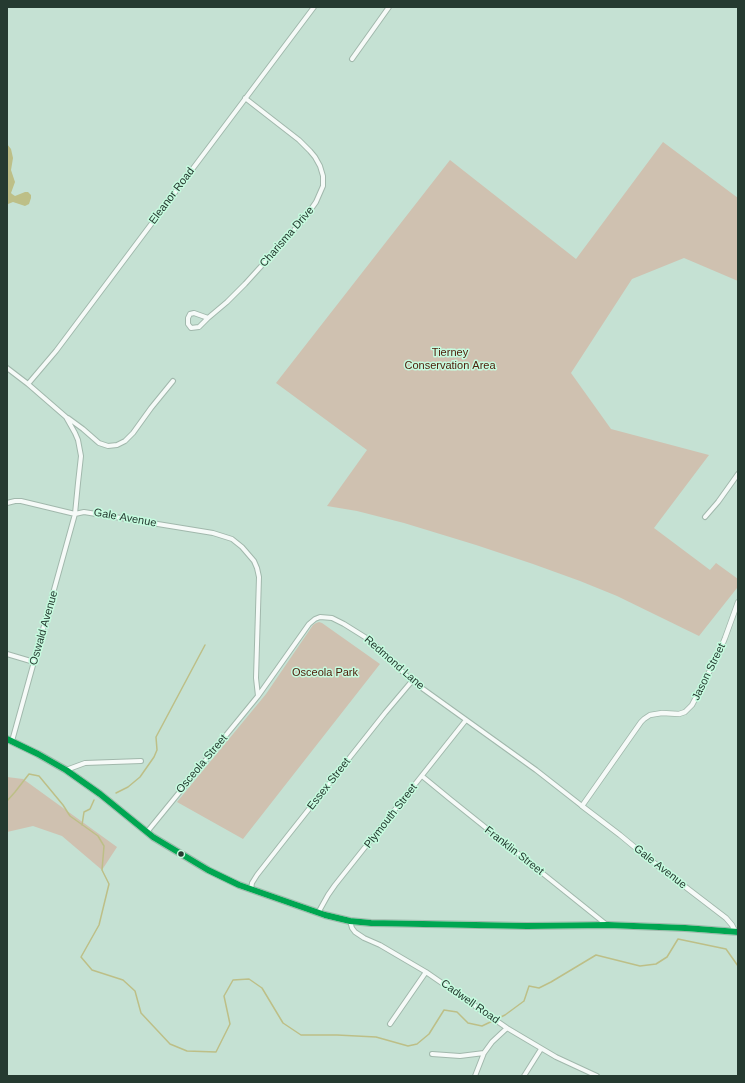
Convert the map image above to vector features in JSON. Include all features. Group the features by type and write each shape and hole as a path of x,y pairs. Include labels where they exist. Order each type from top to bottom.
{"highway":[{"path":"9,740 66,770 100,794 164,844 208,870 232,882 318,913 350,921 386,924 608,926 737,932"}],"street":[{"name":"Eleanor Road","path":"28,384 56,351 314,7"},
{"path":"352,58 389,7"},
{"name":"Charisma Drive","path":"208,318 197,313 192,313 188,318 188,324 191,328 199,327 249,280 304,219 316,202 323,186 322,170 318,161 310,151 299,140 245,98"},
{"path":"7,368 99,443 108,446 117,445 125,441 173,382"},
{"path":"66,417 78,440 80,448 81,460 75,514"},
{"path":"705,517 738,474"},
{"name":"Gale Avenue","path":"7,503 21,500 75,514 84,512 201,530 223,536 236,542 246,551 255,565 259,577 256,674 258,696"},
{"name":"Oswald Avenue","path":"9,740 34,662 75,514"},
{"name":"Jason Street","path":"582,806 644,719 650,715 662,713 679,714 685,712 692,705 719,652 738,602"},
{"name":"Redmond Lane","path":"258,696 307,626 315,619 329,617 368,639 412,681 530,766 582,806"},
{"path":"7,654 34,662"},
{"name":"Essex Street","path":"251,889 252,883 257,875 412,681"},
{"name":"Osceola Street","path":"147,832 258,696"},
{"name":"Plymouth Street","path":"318,913 328,895 466,720"},
{"path":"66,770 85,763 141,762"},
{"name":"Franklin Street","path":"422,776 608,926"},
{"name":"Gale Avenue","path":"582,806 726,918 737,932"},
{"name":"Cadwell Road","path":"350,921 355,932 426,972 507,1028 567,1062 597,1076"},
{"path":"390,1024 426,972"},
{"path":"475,1076 484,1054 492,1042 507,1028"},
{"path":"524,1076 541,1048"},
{"path":"432,1054 460,1056 484,1054"}],"green space":[{"name":"Tierney Conservation Area","path":"663,142 738,198 738,281 684,258 632,279 571,373 611,429 709,455 654,528 710,570 716,563 738,579 737,588 699,636 617,596 533,564 404,523 357,511 327,506 367,450 276,383 450,160 576,259"},
{"name":"Osceola Park","path":"319,622 380,664 243,839 177,802 266,694 313,625"},
{"path":"7,777 23,779 117,847 102,870 62,836 33,826 7,832"}],"shaded area":[{"path":"7,144 11,149 13,158 11,170 15,182 11,193 15,196 28,192 31,195 31,198 29,204 25,206 13,202 7,206"}],"waterway":[{"path":"116,793 128,787 140,777 154,757 157,750 156,737 205,645"},
{"path":"7,801 29,774 39,776 63,805 70,816 98,836 104,846 102,870 109,884 99,925 81,957 92,970 123,980 135,991 141,1013 170,1044 187,1051 216,1052 230,1024 224,996 233,980 249,979 262,988 283,1023 301,1035 376,1037 408,1046 417,1044 429,1034 444,1010 457,1012 468,1023 482,1026 505,1015 524,1001 529,986 539,988 596,955 640,966 656,964 667,957 678,939 726,949 738,966"},
{"path":"82,825 84,812 90,809 94,800"}],"transit line":[{"path":"7,739 66,770 100,794 153,837 208,870 239,885 325,915 350,921 371,923 527,926 608,925 738,932"}]}
